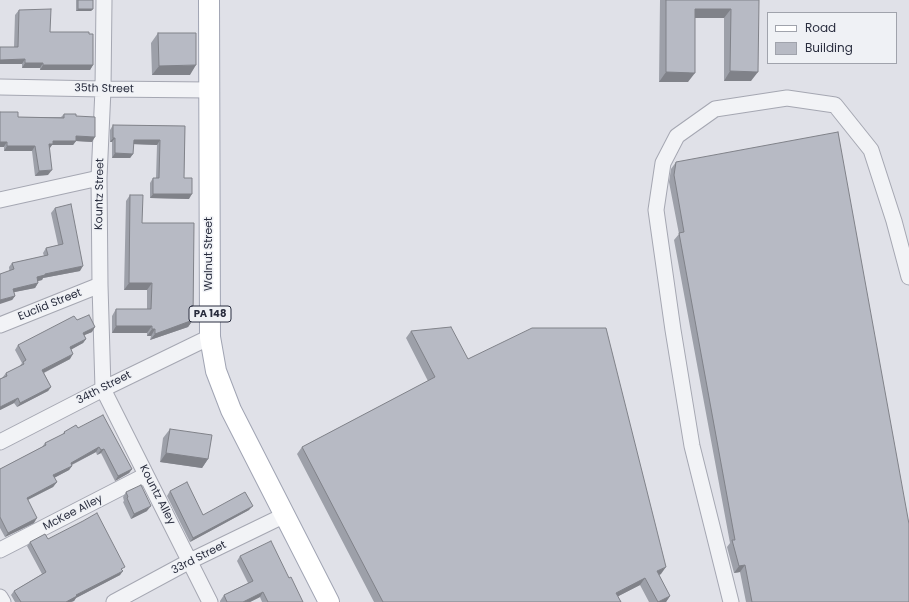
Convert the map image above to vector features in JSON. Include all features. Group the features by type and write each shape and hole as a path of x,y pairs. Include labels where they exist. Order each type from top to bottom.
{"main road":[{"name":"Walnut Street","path":"209,0 210,337 216,370 231,410 329,602"}],"street":[{"name":"Kountz Street","path":"103,389 99,178 103,89 104,0"},
{"name":"35th Street","path":"0,87 209,90"},
{"path":"731,602 692,446 673,330 656,210 663,163 677,136 715,109 787,98 834,105 871,150 894,221 909,277"},
{"path":"0,200 99,178"},
{"name":"Euclid Street","path":"0,325 100,285"},
{"name":"34th Street","path":"0,442 103,389 210,337"},
{"name":"Kountz Alley","path":"103,389 210,602"},
{"name":"McKee Alley","path":"0,550 146,475"},
{"name":"33rd Street","path":"114,602 190,561 285,515"},
{"path":"0,597 2,602"}],"building":[{"path":"78,0 93,0 93,9 78,9"},
{"path":"666,0 759,0 758,72 730,71 731,9 695,9 695,73 666,72"},
{"path":"51,9 50,32 89,32 89,34 93,34 93,65 43,65 43,63 25,63 25,59 0,60 0,47 18,47 19,10"},
{"path":"158,33 196,33 196,65 159,66"},
{"path":"0,112 18,112 18,117 64,118 64,114 76,114 76,116 95,117 95,137 76,136 76,141 53,141 53,144 49,144 52,170 39,171 35,146 7,146 7,142 0,142"},
{"path":"113,125 185,126 184,178 192,178 192,194 153,194 153,178 159,178 160,140 134,140 133,154 115,153"},
{"path":"838,132 909,524 909,602 752,602 745,565 739,566 732,540 735,540 679,233 684,232 674,175 676,162"},
{"path":"130,195 143,195 142,223 194,223 193,320 155,334 155,329 152,329 152,326 116,326 116,309 151,309 152,283 129,283"},
{"path":"71,204 83,266 37,277 38,283 13,289 15,296 0,300 0,274 14,269 12,263 48,255 46,248 63,244 55,208"},
{"path":"89,315 95,327 83,333 86,339 70,347 73,354 42,370 51,387 20,403 18,398 0,407 0,379 7,376 6,373 24,364 23,362 26,360 18,345 74,316 77,320"},
{"path":"451,327 468,359 532,328 606,328 666,567 657,571 670,596 658,602 645,578 616,593 621,602 383,602 302,447 435,377 411,331"},
{"path":"103,415 132,469 118,476 104,449 101,450 99,447 71,463 72,466 53,475 57,482 27,498 37,518 8,533 0,517 0,469 46,445 45,443 65,433 64,432 76,425 78,428"},
{"path":"170,429 212,435 208,459 166,453"},
{"path":"187,482 203,515 245,492 253,506 193,538 170,491"},
{"path":"141,485 151,506 134,514 126,492"},
{"path":"97,513 125,567 121,569 123,571 76,595 77,596 66,602 21,602 14,591 46,572 30,542 45,534 48,539"},
{"path":"271,541 289,578 291,577 303,602 268,602 263,592 243,602 227,602 224,595 253,581 240,556"}]}
